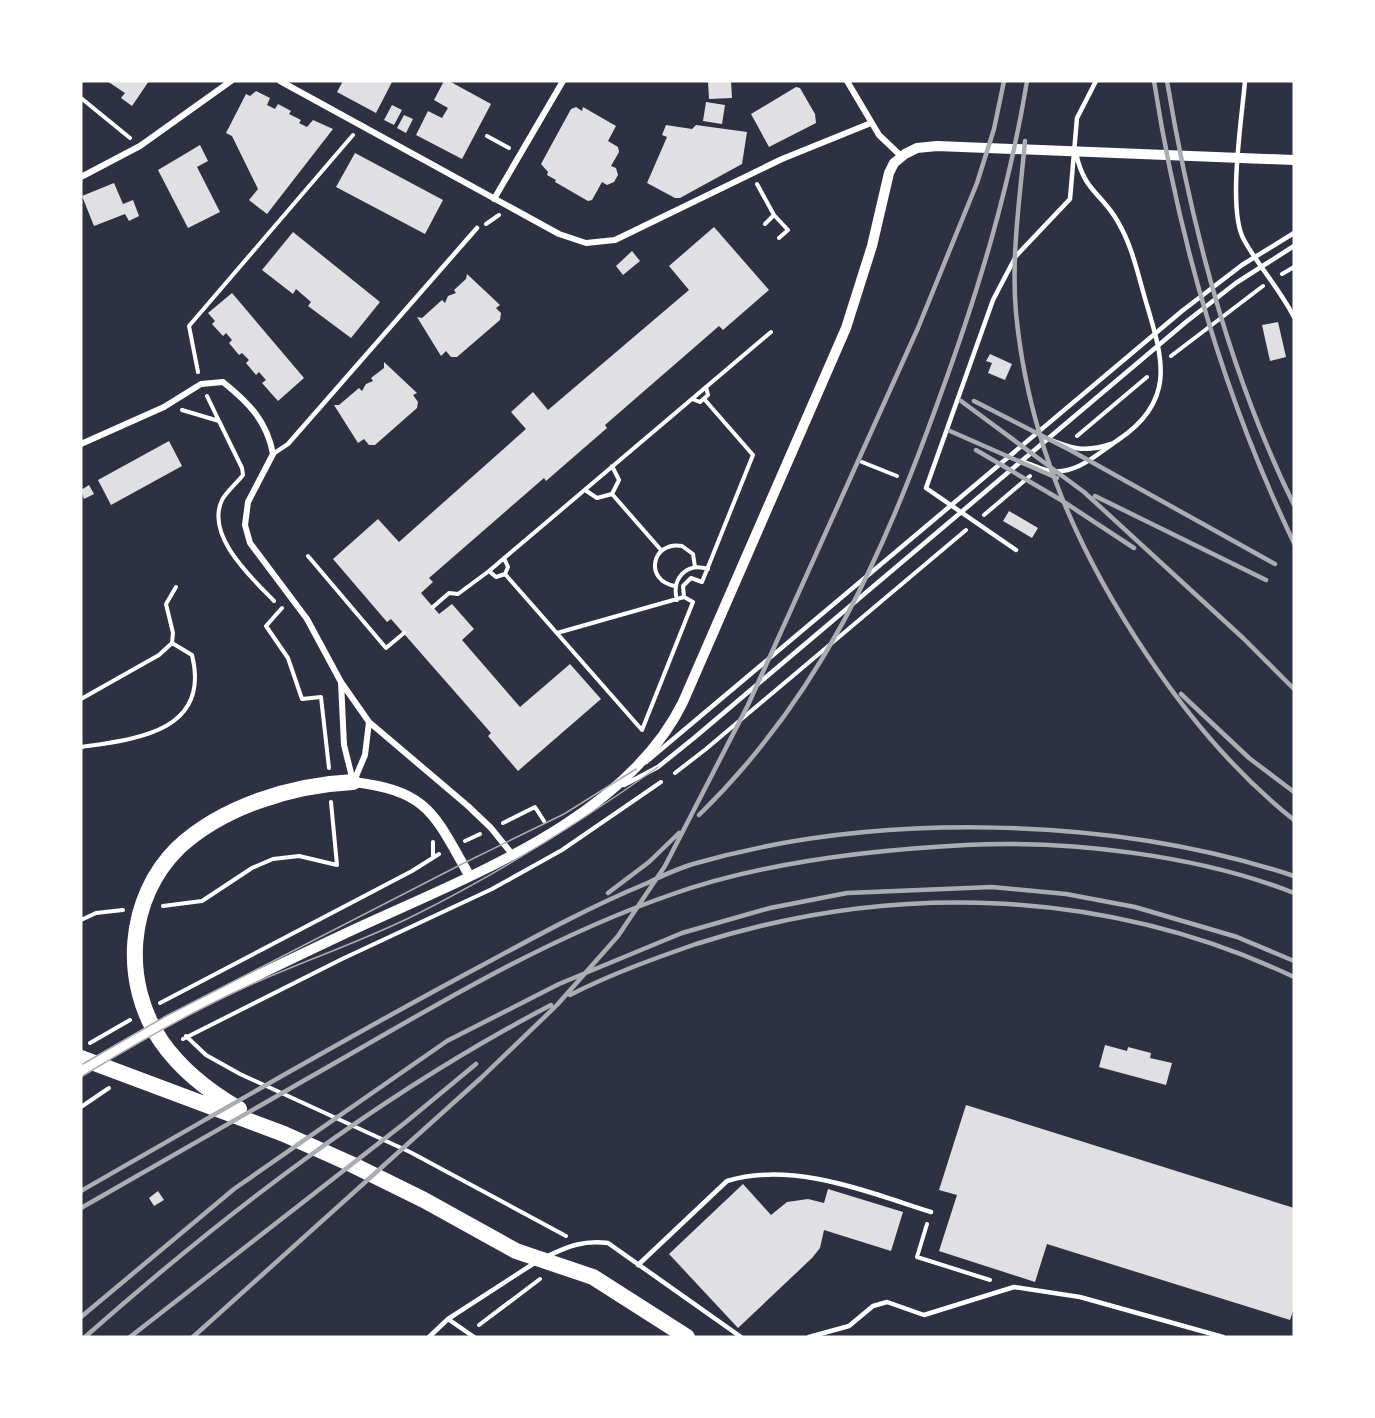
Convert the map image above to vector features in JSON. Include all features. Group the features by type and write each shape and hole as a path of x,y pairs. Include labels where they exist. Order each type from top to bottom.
{"highway":[{"path":"353,782 310,787 252,804 201,830 177,849 153,879 142,903 135,933 136,965 142,998 161,1040 186,1071 214,1094 284,1134 424,1200 516,1251 593,1277 687,1337"},
{"path":"81,1058 284,1134"}],"street":[{"path":"81,177 140,146 231,81"},
{"path":"279,81 559,234 586,243 615,240 782,159 871,123"},
{"path":"494,199 563,81"},
{"path":"847,81 879,135 901,156"},
{"path":"81,1071 208,1000 512,854 551,832 613,790 636,769 658,744 683,702 836,352 864,275 889,173 901,156 927,147 956,147 1294,160"},
{"path":"81,444 164,407 201,384 223,382 245,400 263,421 273,454 248,502 245,525 250,543 307,620 342,682 369,722 491,828 512,854"},
{"path":"342,682 344,745 353,782"},
{"path":"353,782 365,755 369,722"},
{"path":"353,782 387,786 408,795 429,811 469,875"}],"lane":[{"path":"1016,550 926,488 993,300 1016,256 1070,199 1077,118 1096,81"},
{"path":"1245,81 1235,190 1242,238 1294,316"},
{"path":"1019,461 1048,470 1076,467 1100,455 1138,426 1154,405 1162,370 1157,344 1127,239 1118,220 1089,188 1080,169 1075,148"},
{"path":"273,454 288,444 356,369 477,228"},
{"path":"636,769 1173,318 1242,265 1294,233"},
{"path":"613,790 658,766 702,731 1186,322 1236,283 1294,246"},
{"path":"1041,436 1077,449 1094,450 1113,443"},
{"path":"638,1265 727,1181 744,1176 799,1177 841,1184 931,1212"},
{"path":"429,1337 448,1320 526,1266 569,1245 590,1240 608,1243 741,1337"},
{"path":"809,1337 849,1326 873,1306 887,1302 924,1315 1014,1287 1080,1297 1223,1337"},
{"path":"448,1320 469,1336"}],"path":[{"path":"81,98 140,146"},
{"path":"329,772 321,697 302,699 288,658 266,626 282,609 234,558 218,524 222,501 243,475 201,384 189,326 362,126"},
{"path":"487,136 520,154"},
{"path":"760,192 774,215 788,230 779,238"},
{"path":"477,228 496,219 507,206"},
{"path":"765,224 774,215"},
{"path":"1280,275 1294,267"},
{"path":"1169,358 1219,317 1270,281"},
{"path":"432,607 449,593 458,594 489,571 771,332"},
{"path":"1072,440 1151,373"},
{"path":"692,399 700,402 705,400 708,395 706,387"},
{"path":"505,574 642,730 693,602 684,597 682,590 684,582 691,578 702,582 753,455 705,400"},
{"path":"164,407 219,421"},
{"path":"862,462 897,476"},
{"path":"585,490 597,498 612,494 619,480 612,466"},
{"path":"976,522 1038,470"},
{"path":"612,494 661,550"},
{"path":"175,1045 194,1032 342,959 492,889 562,850 706,749 967,529"},
{"path":"675,586 662,582 654,570 654,562 661,550 675,544 682,546 693,554 695,567"},
{"path":"308,556 386,648 404,633"},
{"path":"489,571 496,577 505,574 508,567 504,558"},
{"path":"677,600 675,586 682,573 695,567 708,569"},
{"path":"81,699 159,655 172,643 173,633 166,604 176,587"},
{"path":"557,633 684,597"},
{"path":"81,747 144,734 176,722 188,709 196,689 192,655 172,643"},
{"path":"194,902 218,892 252,868 273,859 300,856 337,865 331,797"},
{"path":"218,971 412,871 433,857 535,807 542,818"},
{"path":"432,844 433,857"},
{"path":"81,920 96,913"},
{"path":"163,999 167,1010"},
{"path":"178,1027 206,1054 240,1074 410,1152 575,1241"},
{"path":"81,1107 118,1082"},
{"path":"931,1212 916,1257 1014,1287"}],"building":[{"path":"107,81 149,81 132,106 121,98 125,93"},
{"path":"343,81 392,82 376,113 337,92"},
{"path":"444,81 449,81 491,104 462,159 416,135 428,111 442,118 448,108 434,100"},
{"path":"708,81 731,81 732,98 709,99"},
{"path":"796,87 800,88 815,114 816,123 769,147 751,114"},
{"path":"256,91 270,98 267,105 275,109 278,104 291,111 289,114 301,120 299,123 307,127 313,120 333,129 267,214 249,200 258,189 232,136 226,133 246,94 250,96"},
{"path":"706,102 725,105 722,124 703,121"},
{"path":"392,105 402,110 394,125 384,120"},
{"path":"576,107 582,111 583,107 616,126 608,141 618,147 619,152 611,166 616,168 618,175 614,182 607,185 602,182 592,200 588,201 555,182 556,180 547,175 548,172 541,164 571,109"},
{"path":"404,115 413,119 406,133 397,128"},
{"path":"666,125 692,129 696,125 747,132 742,164 680,198 675,198 647,183 667,137 662,135"},
{"path":"200,145 208,161 197,167 220,212 188,228 158,170"},
{"path":"355,153 443,200 425,234 336,187"},
{"path":"114,183 123,204 133,200 139,216 129,221 125,214 94,226 82,196"},
{"path":"714,227 769,290 723,330 719,326 605,425 607,428 546,481 544,478 429,578 433,582 421,593 439,614 452,604 474,629 462,640 520,707 570,664 601,699 518,771 488,736 491,733 391,619 387,622 333,559 378,519 399,542 526,429 511,412 533,392 548,410 689,290 669,266"},
{"path":"293,232 380,302 351,338 308,306 311,302 296,289 293,294 262,270"},
{"path":"632,251 640,261 623,275 616,266"},
{"path":"467,274 500,305 496,308 501,313 500,320 457,357 451,357 446,351 441,356 417,317 422,318 442,300 445,303 448,296 456,293 454,290 466,279"},
{"path":"232,293 304,378 278,401 262,383 266,380 259,372 256,375 246,363 249,360 242,353 239,355 229,343 232,340 226,333 223,336 212,324 215,321 208,313"},
{"path":"1278,322 1286,357 1270,361 1262,325"},
{"path":"990,354 1012,364 1005,380 988,373 992,363 986,361"},
{"path":"384,362 417,393 413,395 418,402 417,408 375,445 369,445 364,439 358,443 334,405 339,405 359,388 362,391 366,384 373,381 371,378 384,368"},
{"path":"169,441 182,466 111,505 98,480"},
{"path":"89,485 94,494 84,499 81,490"},
{"path":"1009,511 1038,528 1032,538 1003,521"},
{"path":"1105,1045 1127,1051 1128,1047 1151,1053 1150,1058 1172,1063 1166,1085 1099,1067"},
{"path":"966,1105 1294,1208 1294,1308 1290,1320 1047,1244 1035,1282 939,1251 957,1195 939,1190"},
{"path":"743,1184 771,1215 787,1202 808,1199 824,1203 828,1189 903,1212 891,1251 824,1230 820,1248 812,1258 738,1328 669,1254"},
{"path":"158,1191 164,1200 154,1206 149,1198"}],"tram line":[{"path":"81,1077 163,1029 227,996 374,934 479,881 540,846 658,767"},
{"path":"81,1065 166,1016 564,814 636,769"}],"railway":[{"path":"193,1337 481,1078 557,1005 618,936 665,866 748,705 918,328 977,183 994,129 1004,81"},
{"path":"699,815 742,769 780,722 814,673 843,622 895,514 966,321 1001,203 1027,81"},
{"path":"1154,81 1177,200 1207,317 1246,432 1294,543"},
{"path":"1167,81 1188,189 1215,298 1250,403 1294,505"},
{"path":"1025,141 1015,248 1016,313 1022,360 1032,405 1044,449 1060,492 1078,534 1122,616 1179,701 1233,764 1294,820"},
{"path":"961,401 1084,492 1243,638 1294,689"},
{"path":"974,401 1070,450 1275,564"},
{"path":"950,431 1057,478"},
{"path":"976,450 1061,500 1134,548"},
{"path":"1095,496 1266,580"},
{"path":"1181,694 1249,758 1294,792"},
{"path":"81,1191 337,1045 567,920 668,873 693,864 764,847 839,835 916,829 994,828 1073,832 1149,841 1224,856 1294,876"},
{"path":"608,893 649,862 679,833"},
{"path":"81,1208 508,966 628,911 670,895 741,874 778,866 891,850 966,845 1047,845 1133,853 1175,860 1257,880 1294,893"},
{"path":"81,1317 234,1189 447,1041 559,984 682,933 770,908 847,893 992,887 1066,894 1135,907 1237,937 1294,961"},
{"path":"570,995 648,961 696,944 771,924 846,910 922,903 998,904 1074,911 1149,925 1222,947 1294,977"},
{"path":"85,1337 195,1244 308,1157 427,1077 551,1005"},
{"path":"130,1337 406,1122 476,1064"}]}
